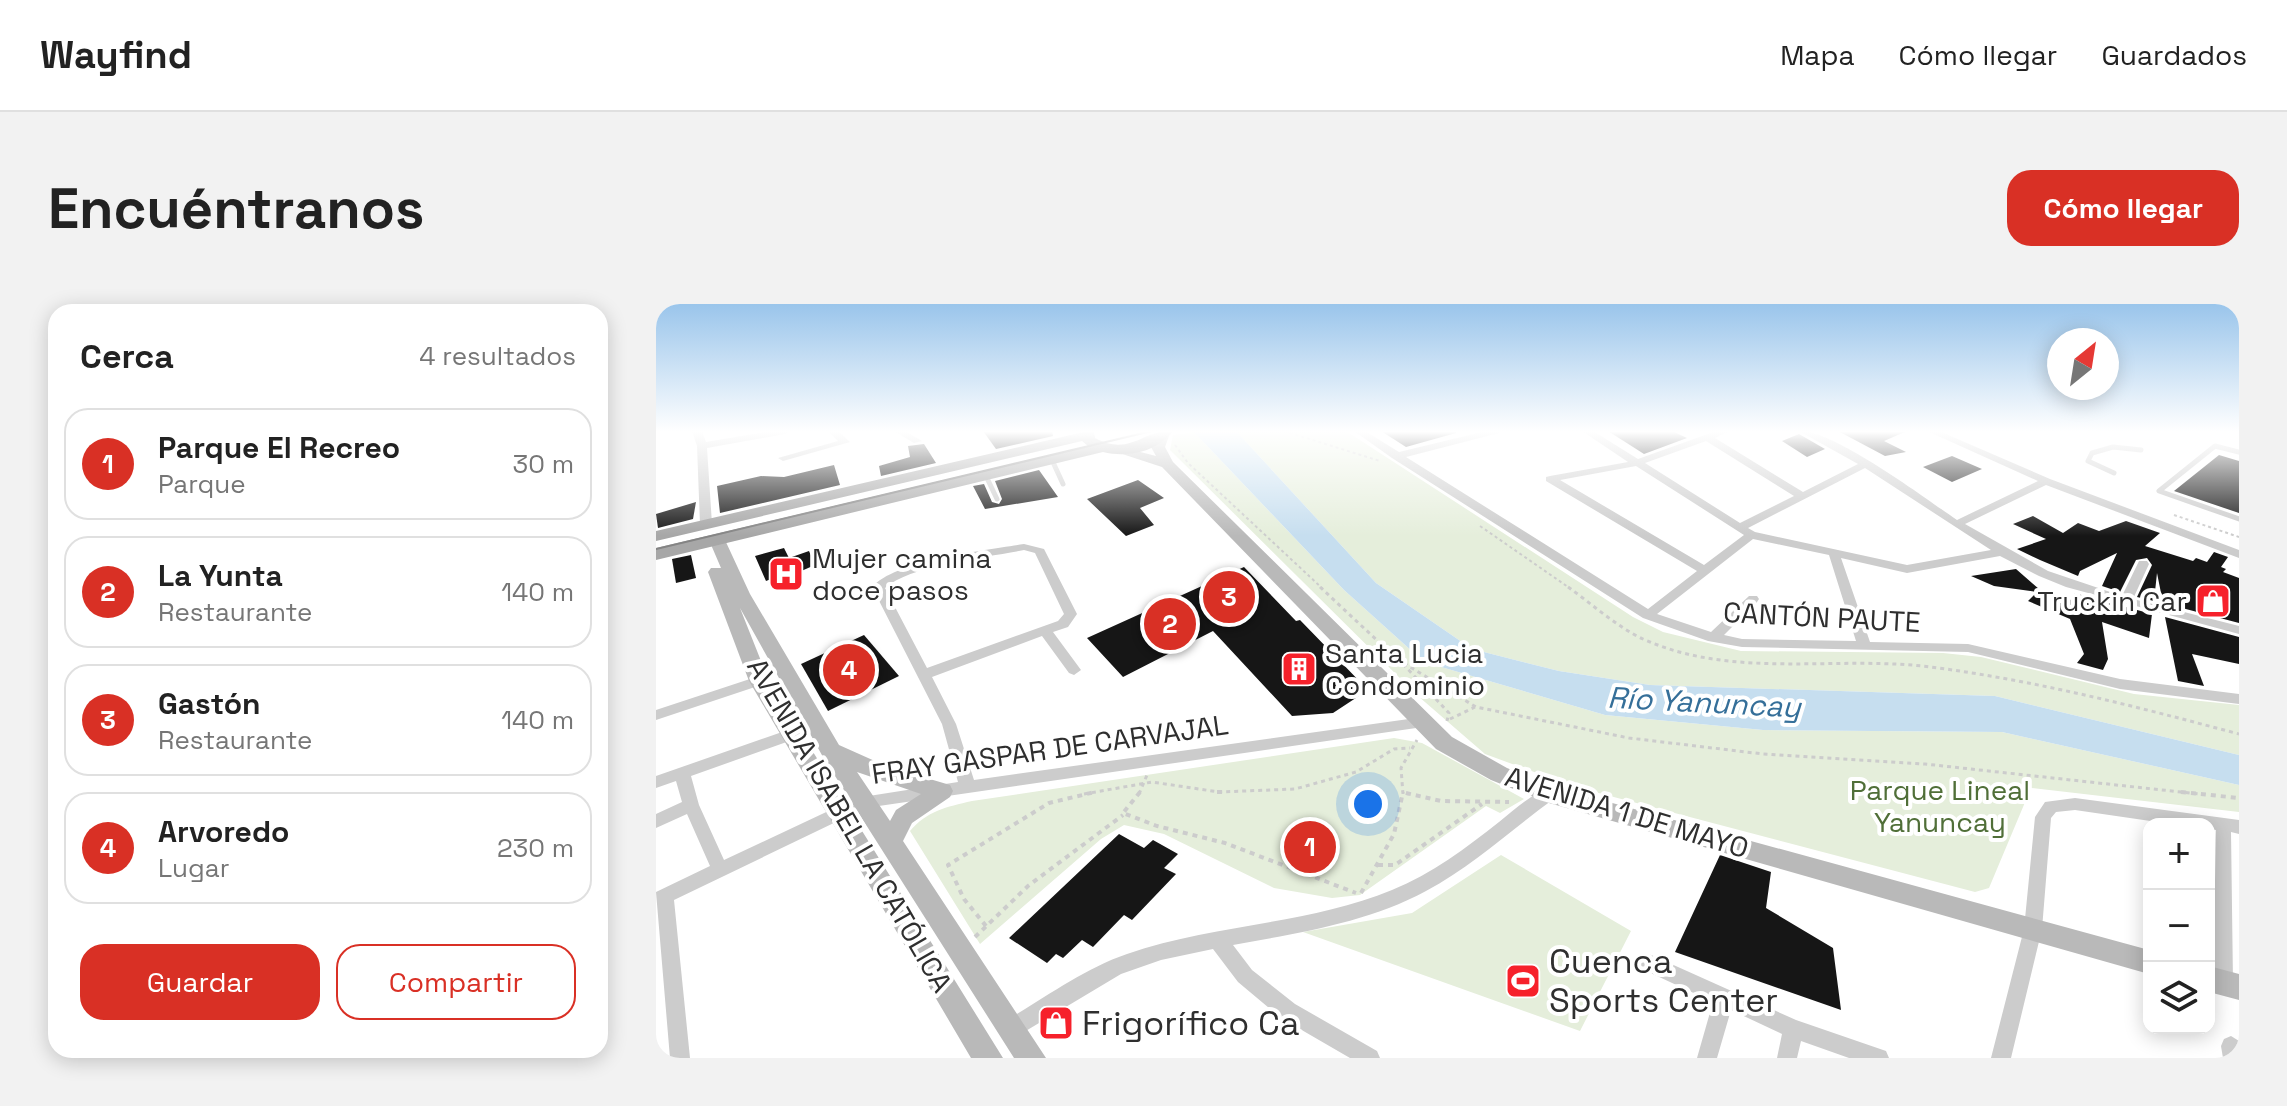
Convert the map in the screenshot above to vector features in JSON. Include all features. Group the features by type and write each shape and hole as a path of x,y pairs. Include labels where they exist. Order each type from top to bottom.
{"main road":[{"path":"656,554 709,535 995,466"},
{"path":"656,536 709,535 1026,466"},
{"name":"AVENIDA 1 DE MAYO","path":"1169,466 1444,743 1482,765 1549,794 2143,960"},
{"name":"AVENIDA ISABEL LA CATÓLICA","path":"709,535 759,681 790,735 850,808 890,843 1031,1058"},
{"name":"AVENIDA ISABEL LA CATÓLICA","path":"709,535 831,751 850,808 988,1058"},
{"path":"831,751 879,773 942,791"},
{"path":"890,843 904,817 942,791"}],"street":[{"path":"704,466 709,535"},
{"name":"CANTÓN PAUTE","path":"1412,466 1648,615 1713,638 1742,643 1968,648 2120,684 2239,699"},
{"path":"1620,466 1550,479 1705,571"},
{"path":"1642,466 1745,531 1834,554 1911,569 2001,552"},
{"path":"1754,466 1802,496"},
{"path":"1648,615 1705,571 1745,531 1802,496 1861,466"},
{"path":"1872,466 2001,552 2052,577 2239,630"},
{"path":"2012,466 2239,554"},
{"path":"1959,523 2046,481"},
{"path":"923,675 1063,624 1071,614 1040,551 1033,547 886,578 878,587 923,675 949,724 968,788"},
{"path":"1834,554 1864,645"},
{"path":"2126,600 2143,564"},
{"path":"1713,638 1753,599"},
{"path":"1045,631 1074,670"},
{"path":"656,715 759,681"},
{"name":"FRAY GASPAR DE CARVAJAL","path":"660,898 850,808 942,791 1152,761 1430,728"},
{"path":"656,782 790,735"},
{"path":"682,773 691,805 720,870"},
{"path":"1012,1028 1123,963 1182,945 1316,920 1400,895 1447,868 1549,794"},
{"path":"2004,1056 2033,929 2043,817 2051,806 2075,804 2231,830 2224,983"},
{"path":"656,821 691,805"},
{"path":"660,898 680,1058"},
{"path":"1218,940 1245,976 1288,1011 1370,1058"},
{"path":"1649,963 1793,1029 1879,1058"},
{"path":"1707,1058 1724,998"},
{"path":"1787,1058 1793,1029"}],"lane":[{"path":"1055,466 1063,484"},
{"path":"2099,466 2114,473"},
{"path":"2190,466 2159,491 2239,519"},
{"path":"986,476 997,499"}],"path":[{"path":"1124,813 1157,826 1225,843 1360,895 1394,835 1406,793 1401,768 1411,748 1449,713 1397,659 1191,466"},
{"path":"1397,659 1476,707 1659,742 1763,754 1925,764 2239,798"},
{"path":"1430,728 1476,707"},
{"path":"986,926 964,899 948,865 970,848 1049,803 1145,783 1219,792 1295,789 1356,772 1394,749 1411,748"},
{"path":"960,950 1038,878 1124,813 1145,783 1152,761"},
{"path":"1406,793 1441,801 1482,804 1549,794"},
{"path":"1378,865 1395,865 1482,804"}],"green space":[{"name":"Parque Lineal Yanuncay","path":"1186,466 1226,466 1344,590 1424,662 1605,715 1763,730 2002,732 2239,785 2239,812 2031,788 1989,888 1975,892 1572,786 1485,754 1418,696"},
{"path":"1268,466 1400,466 1633,617 1663,632 1741,651 1943,653 1981,657 2134,694 2239,705 2239,755 1995,696 1650,685 1559,671 1472,649 1376,583"},
{"path":"1394,738 1422,743 1524,799 1500,813 1486,806 1360,895 1332,898 1274,888 1164,834 1124,825 1101,839 980,944 910,831 930,814 972,801"},
{"name":"Cuenca Sports Center","path":"1501,855 1631,931 1580,1031 1303,932 1412,913"}],"water":[{"name":"Río Yanuncay","path":"1226,466 1268,466 1376,583 1472,649 1559,671 1650,685 1995,696 2239,755 2239,785 2002,732 1763,730 1605,715 1424,662 1344,590"}],"building":[{"path":"834,466 840,485 720,513 717,486 761,476 784,477"},
{"path":"879,466 923,466 881,476"},
{"path":"1976,466 1982,469 1952,482 1923,467"},
{"path":"2205,466 2239,466 2239,513 2174,491"},
{"path":"1039,470 1058,497 985,509 973,486 984,484 992,502 999,504 1002,499 995,481"},
{"path":"1138,480 1164,498 1140,508 1154,525 1126,536 1087,499"},
{"path":"696,502 693,519 658,528 656,514"},
{"path":"2033,516 2063,533 2078,523 2099,531 2126,521 2160,533 2145,546 2193,561 2196,558 2207,562 2214,552 2228,557 2221,567 2226,569 2223,572 2239,578 2239,623 2163,603 2157,573 2154,601 2137,597 2152,565 2147,558 2136,560 2120,592 2102,586 2117,553 2080,571 2078,576 2017,549 2046,539 2013,524"},
{"path":"784,548 789,558 809,551 815,565 799,572 801,579 788,583 779,576 766,581 755,556"},
{"path":"691,555 696,578 676,583 672,559"},
{"path":"1244,567 1368,690 1333,713 1292,716 1213,631 1123,677 1087,638"},
{"path":"2016,569 2039,589 2074,601 2074,593 2152,614 2149,638 2102,622 2108,659 2103,670 2077,663 2084,654 2070,619 2028,601 2037,592 1994,586 1971,576"},
{"path":"2165,617 2239,637 2239,664 2192,654 2204,686 2178,681"},
{"path":"864,635 899,676 828,711 801,664"},
{"path":"1119,834 1144,848 1153,840 1178,854 1164,868 1176,874 1132,920 1124,915 1093,947 1082,940 1063,958 1056,954 1047,963 1009,938"},
{"path":"1720,855 1771,872 1766,908 1833,948 1841,1010 1675,952"}],"tram line":[{"path":"656,549 1004,466"}],"place":[{"name":"Mujer camina doce pasos","path":"786,574"},
{"name":"Gastón","path":"1229,597"},
{"name":"Truckin Car","path":"2213,601"},
{"name":"La Yunta","path":"1170,624"},
{"name":"Santa Lucia Condominio","path":"1299,669"},
{"name":"Arvoredo","path":"849,670"},
{"name":"Parque El Recreo","path":"1310,847"},
{"name":"Cuenca Sports Center","path":"1523,981"},
{"name":"Frigorífico Ca","path":"1056,1023"}]}
